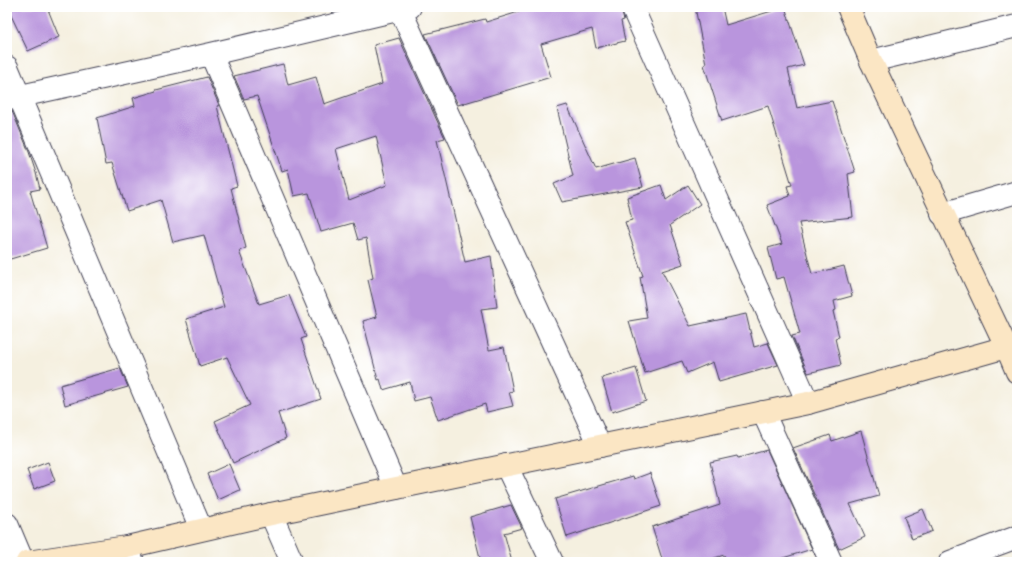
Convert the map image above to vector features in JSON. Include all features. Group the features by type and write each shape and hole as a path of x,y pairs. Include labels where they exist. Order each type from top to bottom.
{"street":[{"path":"632,7 808,403"},
{"path":"848,7 871,61 942,214 1012,345 1017,372"},
{"path":"14,98 211,54 403,8 600,446"},
{"path":"871,61 1017,26"},
{"path":"211,54 396,488"},
{"path":"7,67 14,98 201,529"},
{"path":"942,214 1017,192"},
{"path":"27,562 130,554 201,529 808,403 1012,345"},
{"path":"763,412 831,562"},
{"path":"506,465 552,562"},
{"path":"271,514 292,562"},
{"path":"7,524 23,562"},
{"path":"950,562 1017,537"}],"building":[{"path":"7,7 47,7 59,37 28,51"},
{"path":"535,7 620,7 624,20 621,21 625,41 596,48 592,29 541,44 551,77 458,105 425,34 485,19 486,22"},
{"path":"695,7 722,7 726,25 785,7 804,65 788,69 797,108 832,101 855,172 848,174 853,217 799,223 812,274 844,266 852,296 834,301 836,310 833,311 839,337 835,338 841,365 808,373 792,336 800,334 784,277 776,279 768,248 782,244 767,205 790,196 787,186 792,185 768,106 722,121 704,65 706,64"},
{"path":"399,38 445,138 437,140 465,262 491,256 497,307 481,309 489,350 504,347 513,391 509,392 513,406 487,412 485,404 438,420 430,397 414,401 410,382 383,390 380,379 378,380 363,321 377,317 368,280 373,278 366,238 358,240 353,223 321,232 309,193 294,196 288,169 282,171 257,96 244,99 234,76 283,64 288,85 316,77 324,104 382,84 374,45","holes":["376,136 387,185 349,200 336,149"]},
{"path":"207,77 219,105 217,106 237,186 231,188 246,248 239,251 259,304 289,295 306,337 301,339 321,399 278,413 286,438 233,463 215,421 250,405 227,357 200,366 186,319 224,307 204,235 173,242 161,200 127,211 112,163 106,164 97,118 135,106 133,98 156,90"},
{"path":"567,105 596,169 635,158 643,187 562,202 554,184 573,176 557,108"},
{"path":"7,111 12,111 36,173 40,189 30,191 47,248 7,260"},
{"path":"661,185 666,200 688,185 700,204 670,225 683,264 662,271 690,326 746,314 754,347 768,343 778,365 719,382 713,362 687,373 682,361 645,373 629,321 647,318 640,277 643,276 625,222 632,220 627,197"},
{"path":"120,368 128,387 65,405 60,385"},
{"path":"636,368 646,401 612,412 602,378"},
{"path":"861,431 879,496 850,504 865,537 839,549 793,448 830,435 832,441"},
{"path":"767,450 812,549 770,562 727,562 724,555 702,562 663,562 652,527 720,505 710,462 737,456 738,458"},
{"path":"48,462 55,481 34,489 27,470"},
{"path":"229,464 240,490 218,500 207,474"},
{"path":"650,473 661,506 567,537 555,499 633,476 634,479"},
{"path":"511,505 522,528 504,533 512,562 481,562 470,517"},
{"path":"923,509 932,531 912,539 904,517"}]}
